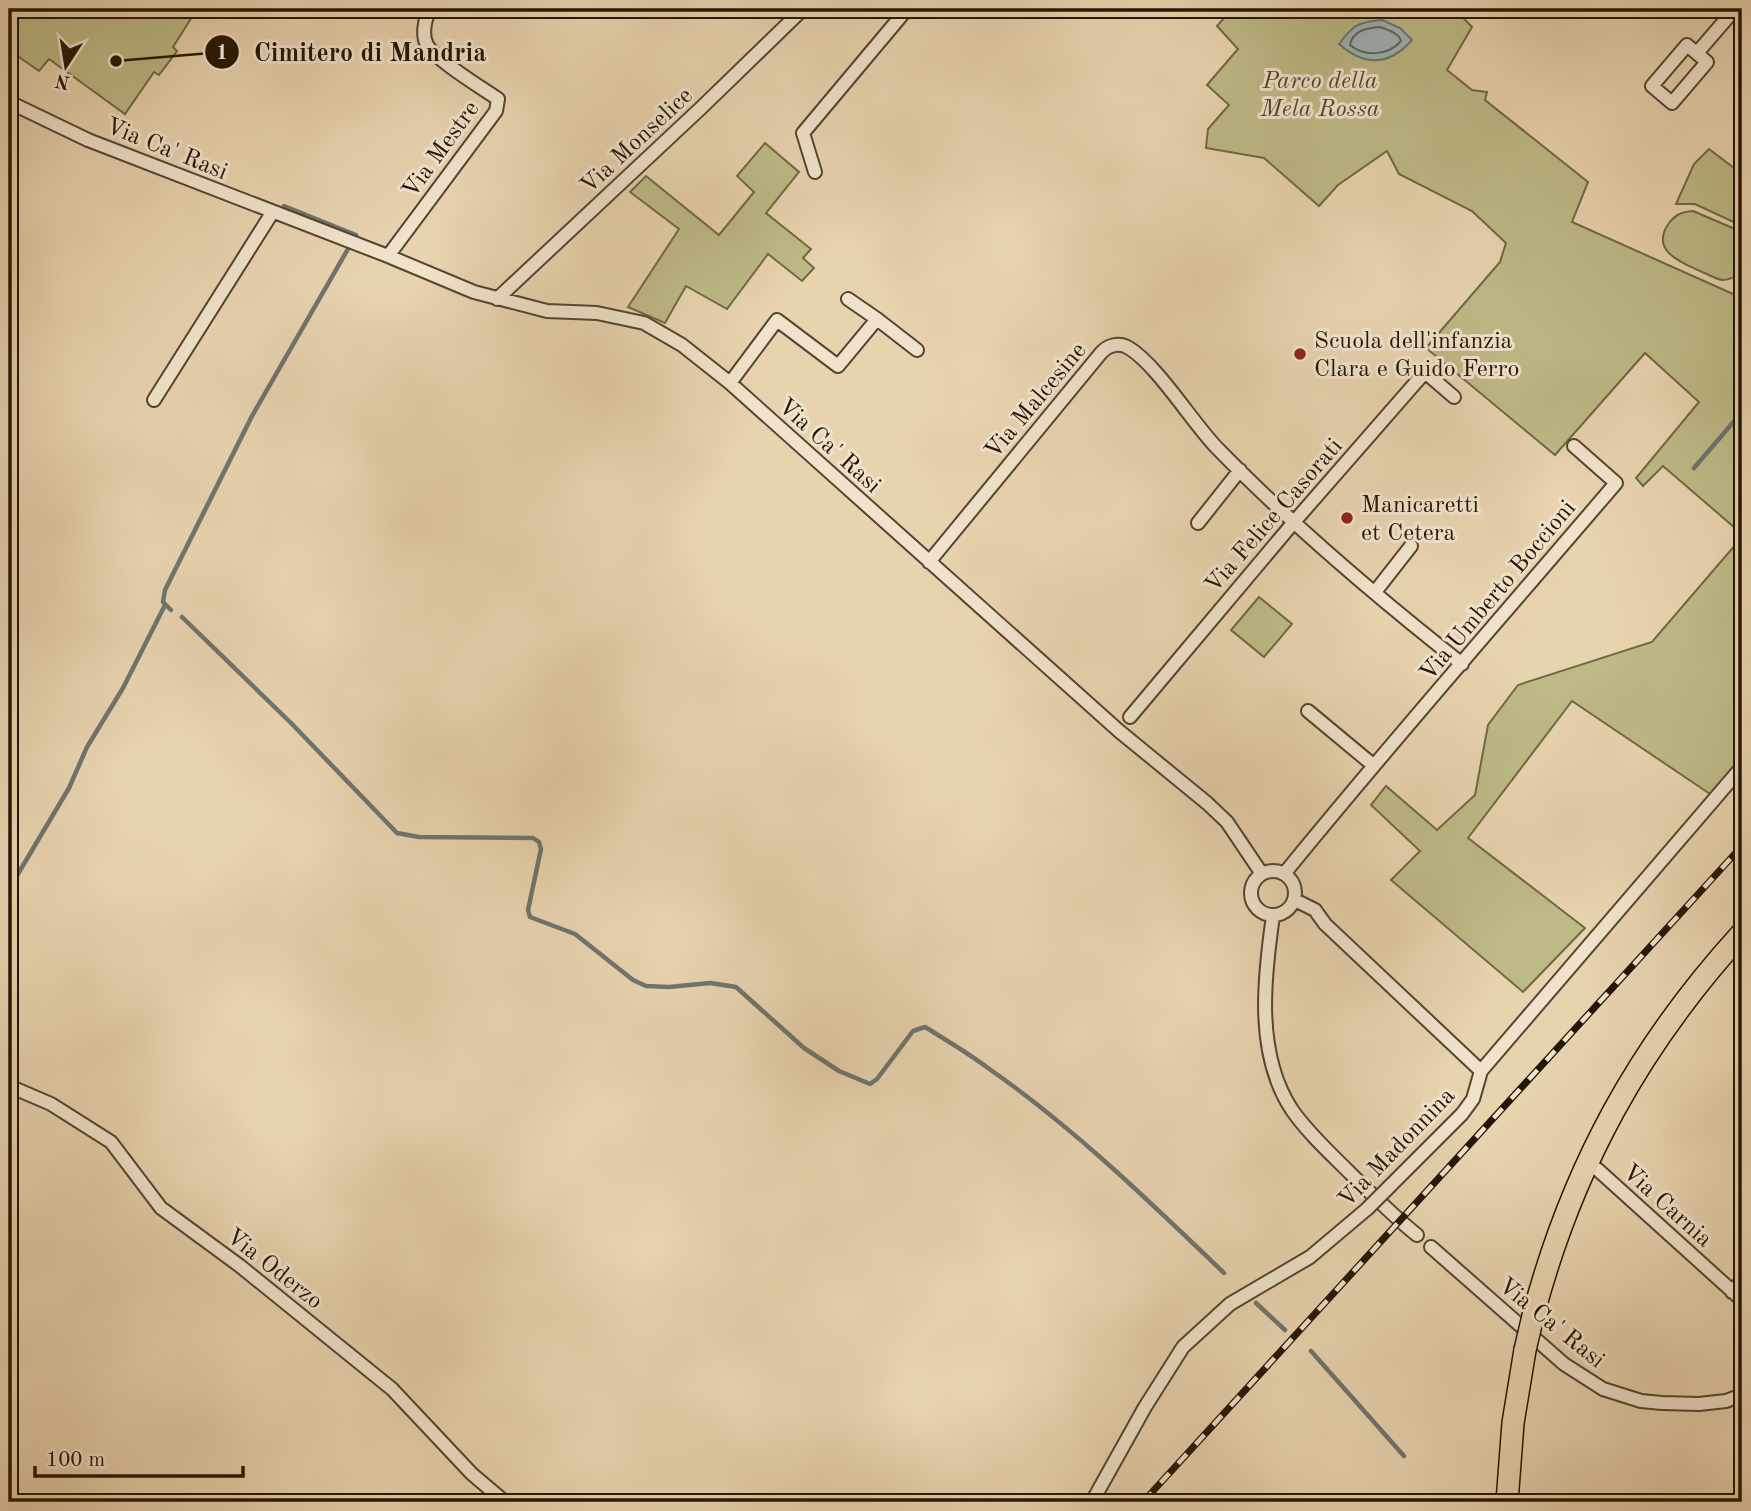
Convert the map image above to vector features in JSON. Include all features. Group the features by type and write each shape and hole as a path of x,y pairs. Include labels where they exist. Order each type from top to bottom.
{"highway":[{"path":"1507,1502 1513,1423 1525,1350 1555,1241 1571,1198 1591,1151 1648,1053 1686,1000 1742,933"}],"street":[{"name":"Via Mestre","path":"388,256 496,111 498,99 435,54 426,44 425,28 431,9"},
{"name":"Via Monselice","path":"497,299 803,9"},
{"path":"815,172 803,133 907,9"},
{"path":"1698,53 1735,9"},
{"path":"1687,44 1698,53 1707,62 1672,103 1652,86 1687,44"},
{"name":"Via Ca' Rasi","path":"9,102 88,139 474,292 547,311 597,313 644,323 682,345 730,383 1119,731 1207,803 1227,822 1262,874"},
{"path":"154,400 272,213"},
{"path":"848,299 917,350"},
{"path":"730,383 777,320 838,366 877,319"},
{"name":"Via Malcesine","path":"929,562 1107,347 1120,344 1147,363 1193,421 1294,522 1462,664"},
{"name":"Via Felice Casorati","path":"1130,717 1425,372 1454,397"},
{"name":"Via Umberto Boccioni","path":"1284,874 1373,765 1616,483 1574,446"},
{"path":"1198,523 1240,470"},
{"path":"1374,592 1411,546"},
{"path":"1308,711 1373,765"},
{"name":"Via Madonnina","path":"1092,1502 1145,1407 1183,1347 1230,1304 1310,1257 1367,1209 1462,1114 1473,1099 1480,1071 1742,766"},
{"path":"1273,871 1284,874 1293,882 1295,900 1286,911 1273,916 1259,911 1251,899 1252,884 1262,874 1273,871"},
{"path":"1295,900 1304,902 1315,910 1325,924 1480,1071"},
{"path":"1273,916 1266,1031 1274,1069 1282,1090 1292,1110 1322,1146 1417,1235"},
{"name":"Via Oderzo","path":"9,1086 51,1104 111,1142 161,1208 240,1266 392,1389 472,1474 505,1502"},
{"name":"Via Carnia","path":"1597,1169 1737,1296"},
{"name":"Via Ca' Rasi","path":"1431,1247 1564,1364 1603,1389 1641,1401 1674,1404 1712,1403 1742,1395"},
{"path":"1737,1296 1742,1280"}],"green space":[{"path":"9,9 197,9 173,47 177,51 159,75 154,72 125,114 49,59 39,71 9,50"},
{"name":"Parco della Mela Rossa","path":"1232,9 1455,9 1472,27 1447,70 1472,90 1487,92 1485,100 1588,182 1572,222 1742,298 1742,534 1663,466 1643,486 1636,478 1699,402 1645,353 1555,455 1426,348 1500,262 1506,243 1472,211 1399,174 1387,151 1338,185 1319,206 1264,158 1206,148 1208,129 1229,105 1207,85 1238,49 1217,26"},
{"path":"765,143 799,172 766,213 811,249 803,258 814,268 802,281 768,254 727,309 686,286 665,323 628,307 679,229 630,192 646,176 719,235 754,192 737,176"},
{"path":"1709,149 1742,174 1742,226 1695,204 1676,204 1694,164"},
{"path":"1693,211 1742,232 1742,271 1738,275 1718,279 1677,260 1665,248 1664,233 1669,223 1680,214"},
{"path":"1742,537 1742,764 1716,798 1572,701 1468,838 1585,928 1523,992 1391,880 1420,851 1371,805 1386,786 1437,830 1475,795 1488,725 1518,685 1652,642"},
{"path":"1259,597 1292,624 1264,657 1231,630"}],"water":[{"path":"1382,20 1400,28 1412,40 1395,55 1386,59 1367,60 1339,44 1357,26"}],"waterway":[{"path":"171,610 163,602 165,590 252,416 356,235 284,206"},
{"path":"1694,468 1742,412"},
{"path":"9,889 69,788 87,747 123,688 165,605"},
{"path":"182,617 291,723 397,833 419,837 533,838 539,842 541,849 528,910 530,917 575,934 633,980 646,986 710,983 736,987 804,1048 839,1071 870,1084 877,1079 913,1031 925,1027 980,1062 1051,1115 1139,1192 1224,1273"},
{"path":"1256,1303 1285,1330"},
{"path":"1311,1351 1404,1456"}],"railway":[{"path":"1143,1502 1742,846"}],"place":[{"name":"Cimitero di Mandria","path":"116,61"},
{"name":"Scuola dell'infanzia Clara e Guido Ferro","path":"1300,354"},
{"name":"Manicaretti et Cetera","path":"1347,518"}]}
